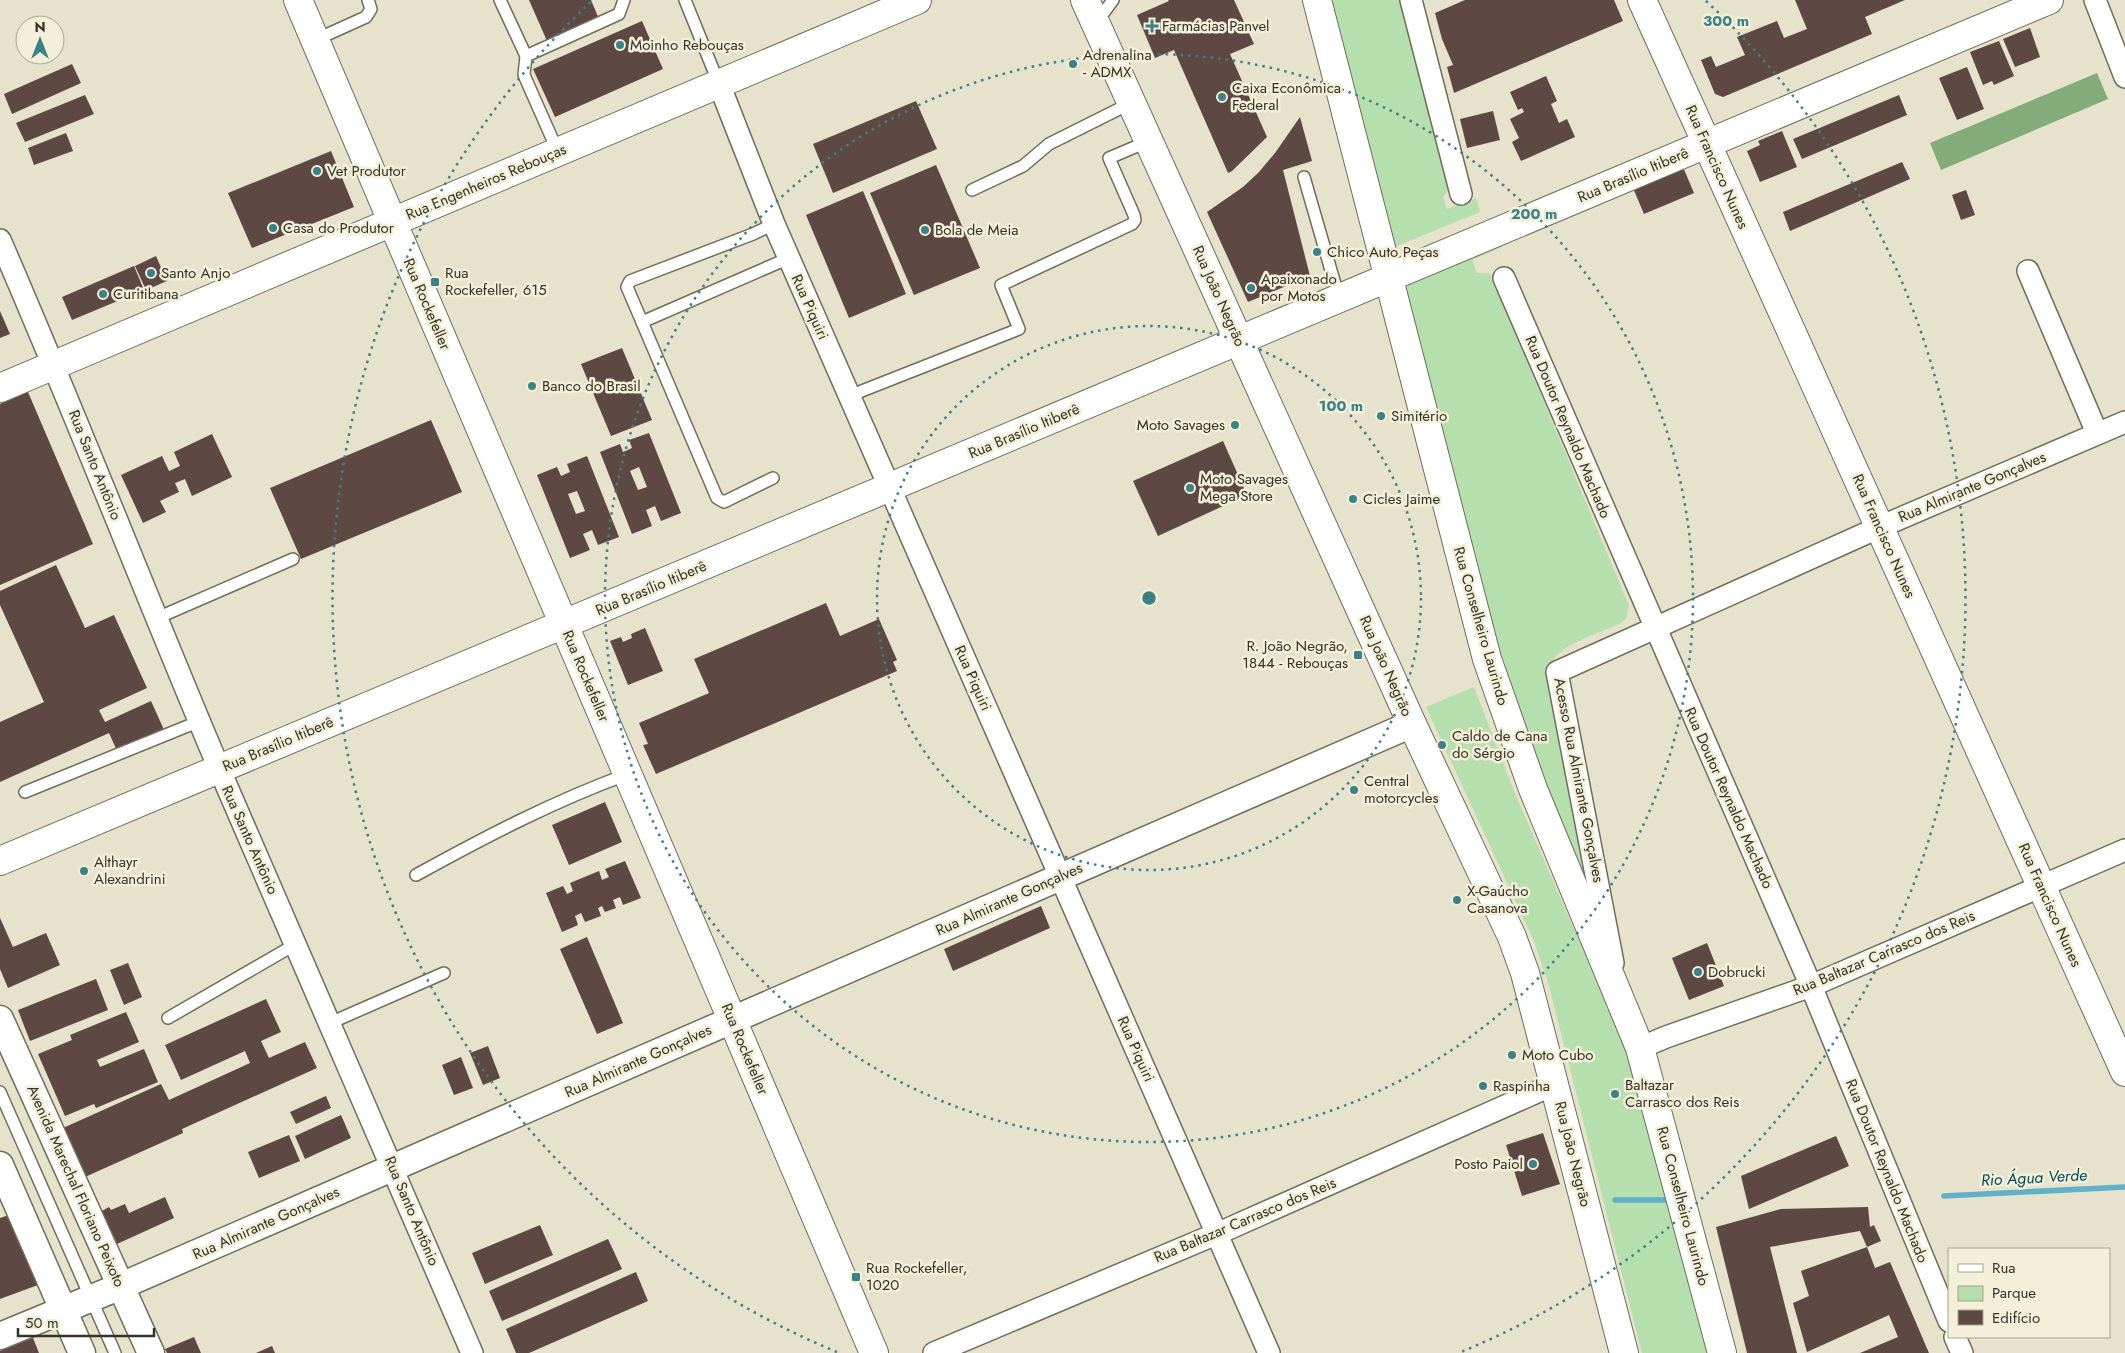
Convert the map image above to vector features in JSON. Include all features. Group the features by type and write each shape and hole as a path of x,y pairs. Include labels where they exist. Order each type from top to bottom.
{"main road":[{"name":"Rua Rockefeller","path":"298,0 874,1353"},
{"name":"Rua Engenheiros Rebouças","path":"0,388 917,0"},
{"name":"Rua Conselheiro Laurindo","path":"1317,0 1487,659 1533,789 1619,993 1640,1048 1722,1353"},
{"name":"Rua Francisco Nunes","path":"1642,0 2125,1072"},
{"name":"Rua Brasílio Itiberê","path":"0,861 2049,0"},
{"name":"Rua João Negrão","path":"1090,12 1412,724 1512,937 1525,973 1555,1084 1624,1353"}],"street":[{"path":"1411,0 1461,194"},
{"path":"2095,0 2125,77"},
{"name":"Rua Piquiri","path":"718,84 774,224 1269,1353"},
{"name":"Rua Santo Antônio","path":"0,240 54,365 219,769 472,1353"},
{"path":"2028,271 2097,433"},
{"name":"Rua Doutor Reynaldo Machado","path":"1504,278 1811,986 1948,1319"},
{"name":"Rua Almirante Gonçalves","path":"1654,627 2125,422"},
{"name":"Acesso Rua Almirante Gonçalves","path":"1619,993 1557,672 1654,627"},
{"name":"Rua Almirante Gonçalves","path":"0,1336 121,1286 1412,724"},
{"name":"Rua Baltazar Carrasco dos Reis","path":"1640,1048 1811,986 2125,850"},
{"name":"Avenida Marechal Floriano Peixoto","path":"0,1019 151,1353"},
{"name":"Rua Baltazar Carrasco dos Reis","path":"934,1353 1216,1234 1555,1084"},
{"path":"0,1165 82,1353"},
{"path":"1955,1338 1962,1353"}],"lane":[{"path":"314,40 366,17 372,9 368,0"},
{"path":"500,0 526,56 524,75 558,152"},
{"path":"526,56 619,14 624,0"},
{"name":"Rua Piquiri","path":"685,0 718,84"},
{"path":"1090,12 1113,0"},
{"path":"972,190 1024,166 1049,144 1132,103"},
{"path":"849,396 1019,329 1001,285 1132,224 1135,220 1109,158 1149,141"},
{"path":"1304,176 1339,298"},
{"path":"773,478 724,502 717,498 627,287 630,281 753,234 774,224"},
{"path":"642,322 789,258"},
{"path":"157,618 293,560"},
{"path":"25,792 200,721"},
{"path":"416,875 486,836 599,784 628,774"},
{"path":"168,1018 296,944"},
{"path":"330,1023 444,973"},
{"path":"0,1092 115,1353"}],"green space":[{"path":"1327,0 1402,0 1450,188 1443,197 1447,209 1476,198 1480,212 1392,248"},
{"path":"2097,73 2108,99 1941,170 1930,143"},
{"path":"1498,236 1502,247 1472,260 1477,273 1489,273 1492,277 1629,606 1626,619 1566,648 1553,660 1550,670 1549,687 1574,801 1593,903 1492,655 1402,283"},
{"path":"1474,687 1516,796 1635,1072 1711,1353 1642,1353 1548,982 1534,941 1426,707"}],"building":[{"name":"Moinho Rebouças","path":"529,0 591,0 599,19 547,41"},
{"name":"Caixa Econômica Federal","path":"1168,0 1234,0 1254,44 1230,54 1267,137 1228,173 1174,50 1155,58 1137,15"},
{"path":"1465,0 1614,0 1623,21 1454,93 1447,67 1453,65 1442,39 1435,13"},
{"path":"1795,0 1905,0 1865,17 1872,34 1723,97 1715,94 1701,60 1711,56 1716,67 1745,55 1737,37 1777,21 1784,38 1807,29"},
{"name":"Moinho Rebouças","path":"642,21 663,69 555,117 533,69"},
{"path":"2030,28 2040,57 2015,67 2003,39"},
{"path":"1999,41 2014,76 1994,85 1992,81 1983,85 1970,52"},
{"path":"72,64 81,83 12,114 4,94"},
{"path":"1967,67 1984,109 1957,120 1939,78"},
{"path":"1546,76 1557,101 1551,104 1559,123 1567,119 1575,137 1521,161 1512,142 1519,138 1510,119 1524,112 1522,108 1518,110 1510,92"},
{"path":"85,95 94,114 25,142 16,123"},
{"path":"1899,95 1907,115 1802,159 1793,139"},
{"path":"916,101 937,149 833,193 813,144"},
{"path":"1493,111 1500,140 1467,148 1460,119"},
{"path":"1300,117 1312,161 1283,170 1310,276 1248,302 1207,212 1243,187 1259,172"},
{"path":"1782,131 1797,167 1760,182 1747,151 1760,145 1758,141"},
{"path":"66,133 73,151 34,165 28,148"},
{"name":"Casa do Produtor","path":"331,151 354,207 252,248 228,193"},
{"path":"1902,162 1910,179 1790,231 1783,212"},
{"name":"Bola de Meia","path":"936,165 980,268 914,295 870,193"},
{"path":"1683,167 1694,193 1644,214 1633,188"},
{"path":"1966,190 1975,215 1961,220 1952,195"},
{"path":"863,191 906,294 849,318 806,215"},
{"name":"Santo Anjo","path":"156,256 167,281 146,290 135,266"},
{"name":"Curitibana","path":"134,266 144,290 72,320 62,297"},
{"path":"0,311 10,334 0,338"},
{"path":"622,348 652,420 611,436 581,364"},
{"path":"28,392 93,544 0,585 0,404"},
{"path":"431,420 462,492 301,559 270,488"},
{"path":"649,433 681,513 661,521 655,506 646,510 652,526 632,534 600,452 620,444 623,452 632,448 629,440","holes":["639,467 647,487 638,490 630,471"]},
{"path":"212,434 232,477 192,496 185,479 175,483 179,492 160,501 166,512 143,523 121,475 162,456 169,471 180,466 174,452"},
{"name":"Moto Savages Mega Store","path":"1223,441 1247,495 1158,536 1133,481"},
{"path":"587,456 619,537 598,545 592,530 583,534 590,550 570,558 537,475 557,467 561,476 570,472 567,464","holes":["577,491 585,511 576,514 568,494"]},
{"path":"56,565 85,628 114,615 147,688 99,710 105,722 151,701 165,732 118,753 109,733 0,782 0,722 44,702 0,605 0,591"},
{"path":"826,603 840,636 879,619 897,660 893,662 897,671 656,774 643,745 648,744 639,723 709,693 694,659"},
{"path":"645,628 663,671 628,685 610,641 621,637 623,642 632,638 631,634"},
{"path":"605,802 622,842 569,865 552,825"},
{"path":"625,861 641,898 623,905 620,897 613,900 616,908 605,912 602,906 598,908 601,916 585,922 581,913 575,916 578,925 562,932 546,893 563,886 567,894 573,891 570,883 599,871 602,880 609,877 605,869"},
{"path":"1041,906 1050,928 953,971 944,949"},
{"path":"0,918 13,947 46,933 60,965 8,988 0,969"},
{"path":"587,937 623,1023 597,1034 560,949"},
{"name":"Dobrucki","path":"1707,943 1724,986 1689,1000 1672,958"},
{"path":"128,963 142,997 124,1005 110,970"},
{"path":"96,979 108,1010 30,1041 18,1010"},
{"path":"266,999 281,1032 261,1041 269,1058 305,1042 317,1068 182,1129 183,1133 85,1177 63,1128 161,1084 169,1100 250,1063 245,1051 181,1080 165,1045"},
{"path":"126,1012 139,1042 97,1060 100,1067 144,1049 158,1082 96,1108 94,1104 65,1116 38,1054 72,1040 70,1035"},
{"path":"488,1046 500,1078 483,1085 470,1053"},
{"path":"461,1057 473,1088 454,1095 442,1065"},
{"path":"326,1096 331,1108 296,1124 290,1112"},
{"path":"341,1115 351,1138 305,1159 295,1136"},
{"name":"Posto Paiol","path":"1543,1133 1560,1184 1522,1196 1506,1145"},
{"path":"289,1135 300,1161 259,1178 248,1152"},
{"path":"1836,1136 1849,1166 1749,1209 1741,1176"},
{"path":"165,1197 174,1218 117,1244 102,1211 109,1207 111,1210 125,1204 129,1213"},
{"path":"1868,1207 1870,1227 1874,1225 1881,1241 1867,1247 1860,1231 1770,1247 1797,1353 1747,1353 1716,1227 1781,1209"},
{"path":"18,1212 46,1282 0,1299 0,1218"},
{"path":"540,1225 553,1255 485,1284 472,1253"},
{"path":"608,1239 622,1269 502,1321 489,1291"},
{"path":"1867,1247 1875,1268 1890,1262 1929,1353 1860,1353 1898,1337 1889,1315 1807,1352 1793,1303 1809,1296 1801,1271"},
{"path":"636,1272 648,1301 529,1353 516,1353 506,1329"},
{"path":"194,1337 201,1353 167,1353 165,1349"},
{"path":"33,1338 39,1353 0,1353 0,1351"},
{"path":"272,1346 275,1353 256,1353"}],"waterway":[{"name":"Rio Água Verde","path":"1944,1196 2125,1187"},
{"name":"Rio Água Verde","path":"1615,1200 1665,1200"}],"place":[{"name":"Farmácias Panvel","path":"1152,26"},
{"name":"Moinho Rebouças","path":"620,45"},
{"name":"Adrenalina - ADMX","path":"1073,64"},
{"name":"Caixa Econômica Federal","path":"1222,97"},
{"name":"Vet Produtor","path":"317,171"},
{"name":"Casa do Produtor","path":"273,228"},
{"name":"Bola de Meia","path":"925,230"},
{"name":"Chico Auto Peças","path":"1317,252"},
{"name":"Santo Anjo","path":"151,273"},
{"name":"Rua Rockefeller, 615","path":"435,282"},
{"name":"Apaixonado por Motos","path":"1251,288"},
{"name":"Curitibana","path":"103,294"},
{"name":"Banco do Brasil","path":"532,386"},
{"name":"Simitério","path":"1381,416"},
{"name":"Moto Savages","path":"1235,425"},
{"name":"Moto Savages Mega Store","path":"1190,488"},
{"name":"Cicles Jaime","path":"1353,499"},
{"name":"R. João Negrão, 1844 - Rebouças","path":"1358,655"},
{"name":"Caldo de Cana do Sérgio","path":"1442,745"},
{"name":"Central motorcycles","path":"1354,790"},
{"name":"Althayr Alexandrini","path":"84,871"},
{"name":"X-Gaúcho Casanova","path":"1457,900"},
{"name":"Dobrucki","path":"1698,972"},
{"name":"Moto Cubo","path":"1512,1055"},
{"name":"Raspinha","path":"1483,1086"},
{"name":"Baltazar Carrasco dos Reis","path":"1615,1094"},
{"name":"Posto Paiol","path":"1533,1164"},
{"name":"Rua Rockefeller, 1020","path":"856,1277"}]}
